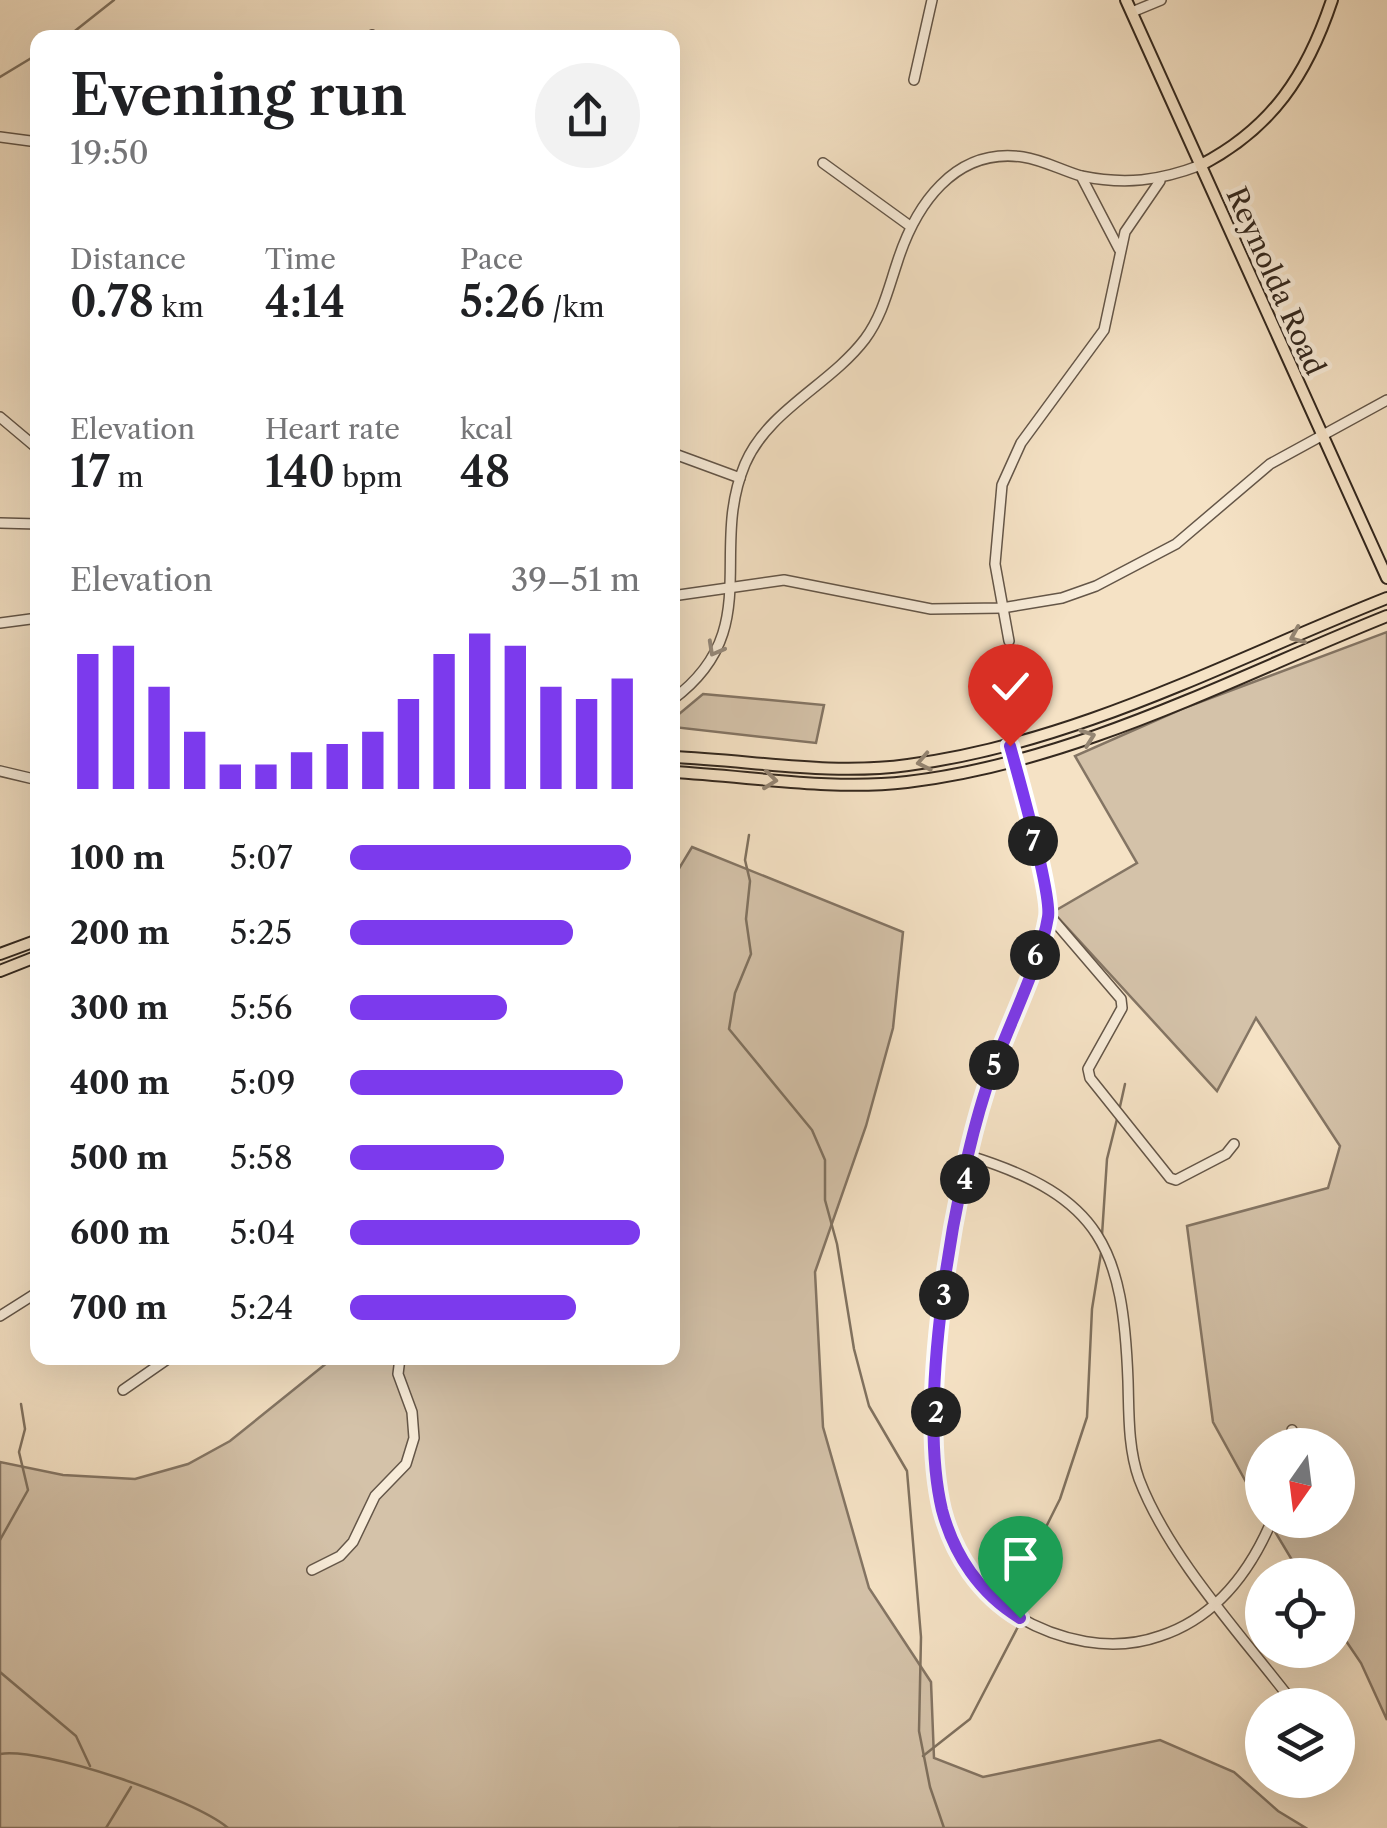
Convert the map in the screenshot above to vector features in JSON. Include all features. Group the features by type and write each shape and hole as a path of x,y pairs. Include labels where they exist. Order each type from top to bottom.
{"main road":[{"name":"Reynolda Road","path":"1126,0 1387,578"},
{"path":"1201,165 1232,149 1280,105 1311,57 1332,0"},
{"path":"680,757 855,768 906,766 1010,746 1176,686 1387,598"},
{"path":"680,773 856,784 908,782 1014,761 1182,701 1387,616"},
{"path":"0,954 30,943"},
{"path":"0,971 30,959"}],"street":[{"path":"914,80 932,0"},
{"path":"1132,12 1162,0"},
{"path":"0,137 30,141"},
{"path":"680,693 694,682 715,653 731,610 730,528 740,478 764,434 834,373 875,324 910,226 931,193 966,166 987,158 1019,156 1114,182 1160,180 1201,165"},
{"path":"822,163 910,226"},
{"path":"1081,176 1119,249"},
{"path":"1009,641 994,546 1002,485 1021,443 1104,330 1119,249 1130,223 1160,180"},
{"path":"680,595 798,580 931,610 1002,608 1062,598 1148,561 1190,534 1270,464 1387,400"},
{"path":"0,417 3,431 30,444"},
{"path":"680,457 740,478"},
{"path":"0,523 30,524"},
{"path":"0,622 30,619"},
{"path":"1010,746 1049,914 1122,1003 1088,1074 1170,1178 1176,1180 1226,1154 1234,1144"},
{"path":"0,771 30,778"},
{"path":"1049,914 985,1090 942,1304 936,1383 940,1494 965,1564 1006,1610 1036,1627 1087,1642 1151,1639 1218,1604 1252,1560 1263,1538"},
{"path":"970,1156 1024,1174 1057,1195 1079,1213 1110,1258 1123,1298 1129,1420 1138,1477 1169,1534 1282,1688"},
{"path":"0,1316 30,1297"},
{"path":"122,1390 159,1365"},
{"path":"312,1570 340,1556 353,1542 375,1496 406,1464 414,1438 412,1412 398,1374 399,1365"}],"shaded area":[{"path":"1387,632 1387,1720 1355,1654 1355,1558 1291,1558 1279,1538 1355,1538 1355,1428 1245,1428 1245,1480 1213,1422 1187,1226 1328,1188 1340,1146 1256,1018 1217,1091 1053,912 1137,863 1075,756 1184,708"},
{"path":"703,694 824,705 816,743 680,728 680,713"},
{"path":"692,847 903,932 893,1028 866,1126 815,1272 823,1427 869,1588 931,1682 934,1758 983,1777 1160,1740 1234,1772 1245,1782 1245,1798 1263,1798 1306,1828 0,1828 0,1462 63,1475 135,1479 188,1464 230,1441 324,1365 680,1365 680,867"}],"waterway":[{"path":"76,30 114,0"},
{"path":"0,77 30,59"},
{"path":"749,835 745,860 750,881 746,919 751,954 735,993 729,1029 812,1130 825,1160 825,1200 869,1406 907,1471 921,1637 919,1731 930,1787 944,1828"},
{"path":"1119,1111 1125,1084"},
{"path":"1102,1235 1107,1159 1117,1119"},
{"path":"923,1756 970,1719 1022,1619 1039,1541 1060,1499 1087,1417 1092,1309 1101,1253"},
{"path":"0,1540 28,1490 19,1452 25,1429 21,1404"},
{"path":"0,1672 76,1736 90,1766"},
{"path":"0,1754 49,1759 117,1777 184,1803 228,1828"},
{"path":"106,1828 131,1787"},
{"path":"679,1828 710,1828"}],"route":[{"path":"1010,746 1049,914 972,1134 942,1308 936,1436 942,1508 955,1545 978,1583 1020,1618"}]}
